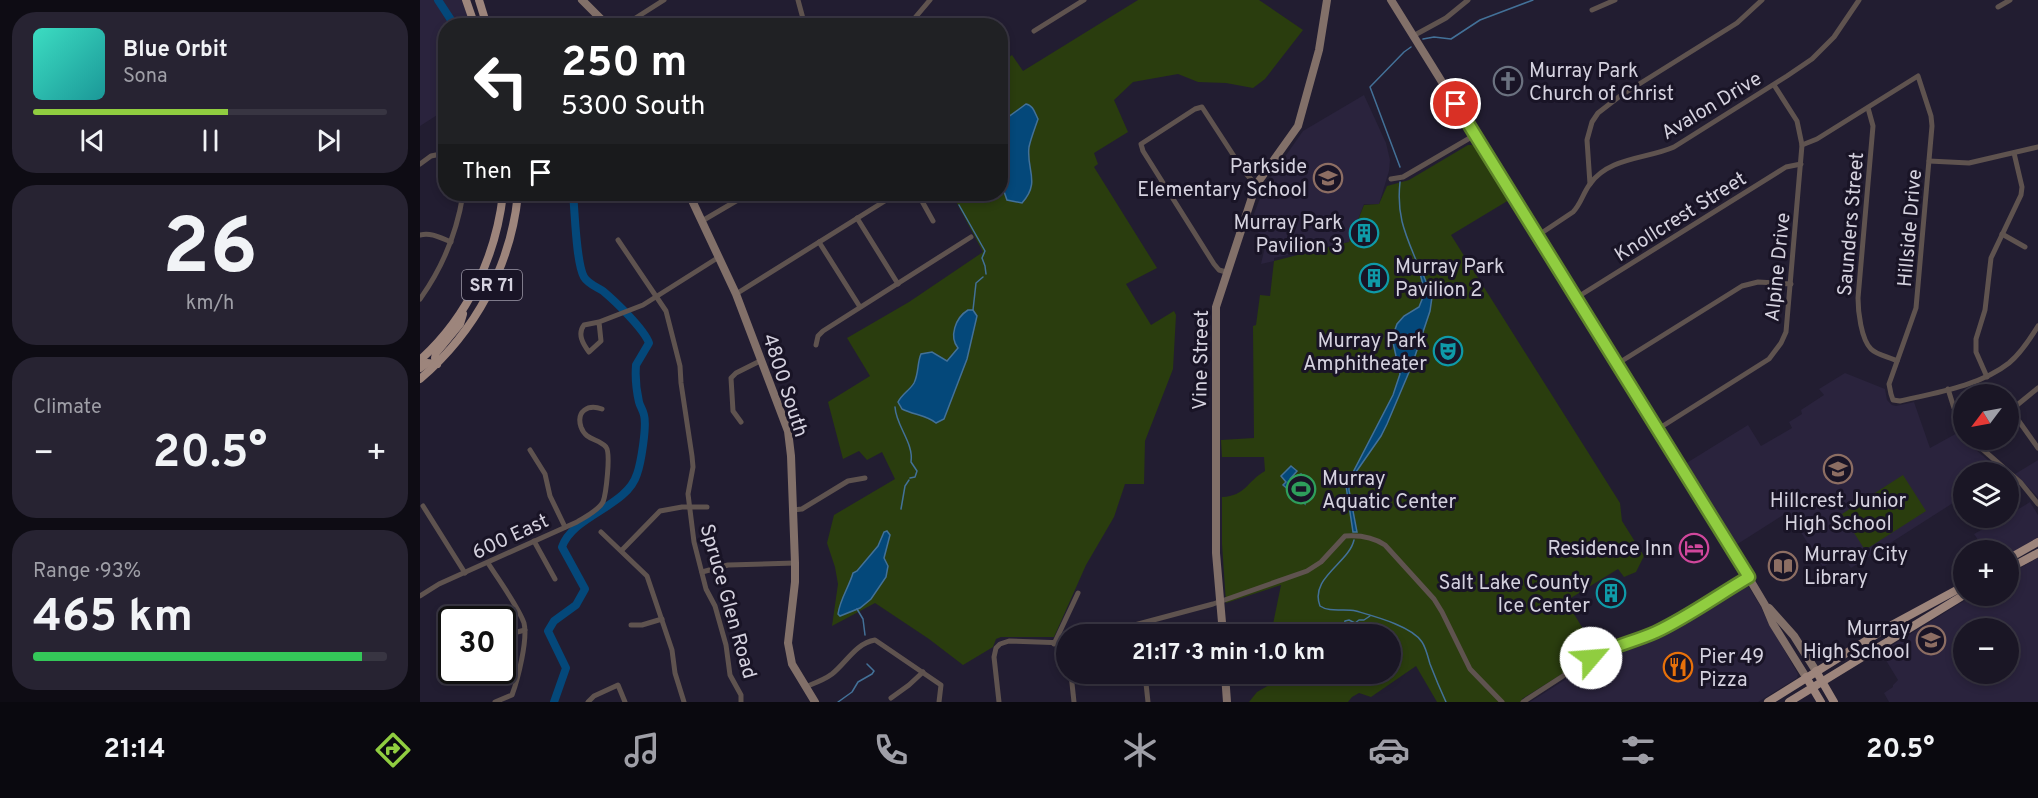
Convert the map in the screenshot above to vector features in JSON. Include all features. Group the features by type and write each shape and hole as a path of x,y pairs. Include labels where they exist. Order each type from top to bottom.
{"main road":[{"path":"466,0 473,18"},
{"path":"473,0 477,18"},
{"path":"479,0 485,18"},
{"name":"SR 71","path":"422,354 446,332 479,281 492,247 503,201"},
{"name":"SR 71","path":"420,379 437,364 468,326 496,277 511,233 517,201"},
{"path":"420,368 427,363 437,364 435,356 460,324 465,305"},
{"path":"2019,553 2038,542"},
{"path":"2019,563 2038,553"},
{"path":"1768,702 1895,623 1953,591"},
{"path":"1789,702 1953,602"},
{"path":"1816,671 1834,702"},
{"path":"1806,677 1821,702"}],"street":[{"path":"582,0 600,18"},
{"path":"636,18 664,0"},
{"path":"798,0 803,18"},
{"path":"915,18 930,0"},
{"path":"1034,31 1075,2 1084,0"},
{"name":"Vine Street","path":"1222,624 1216,553 1215,322 1217,299 1257,185 1299,124 1319,50 1327,0"},
{"path":"1391,0 1749,577 1773,624 1806,677"},
{"path":"1413,36 1446,18 1468,0"},
{"path":"1592,10 1615,0"},
{"path":"1590,184 1587,140 1592,122 1598,113 1620,96 1737,23 1762,0"},
{"name":"Avalon Drive","path":"1537,236 1573,212 1590,184 1617,164 1652,156 1674,147 1800,68 1824,47 1846,22 1859,0"},
{"path":"1998,7 2010,0"},
{"path":"1802,145 1817,139 1918,76 1932,116 1929,161"},
{"name":"Alpine Drive","path":"1658,429 1760,366 1775,352 1786,332 1802,145 1797,121 1774,85"},
{"path":"1226,272 1219,270 1212,262 1143,151 1141,144 1195,109 1202,107 1244,170 1257,185"},
{"name":"Saunders Street","path":"1868,108 1873,126 1858,298 1859,314 1869,346 1877,353 1897,360"},
{"path":"1391,179 1403,177 1475,135"},
{"name":"Hillside Drive","path":"1948,389 1895,400 1892,398 1889,384 1916,308 1929,161 1969,163 2038,147"},
{"path":"1987,376 1976,352 1976,339 1985,310 1991,258 2021,195 2022,187 2014,153"},
{"path":"420,164 431,156 438,155"},
{"name":"Knollcrest Street","path":"1576,298 1786,167 1801,164"},
{"path":"420,299 438,271 451,242 461,201"},
{"name":"4800 South","path":"692,201 736,294 788,431 795,563 788,643 792,664 815,702"},
{"path":"702,221 736,201"},
{"path":"736,294 885,201"},
{"path":"922,201 933,221"},
{"path":"857,218 898,284"},
{"path":"2002,234 2025,247"},
{"path":"420,235 435,235 451,242"},
{"path":"816,345 818,336 823,331 971,237"},
{"name":"Spruce Glen Road","path":"618,240 666,311 680,366 693,465 688,490 694,542 706,589 715,606 726,645 731,676 742,701"},
{"path":"819,242 860,307"},
{"path":"599,322 602,339 590,352 582,339 580,330 587,323 599,322 623,313 658,296 719,257"},
{"path":"1617,364 1742,285 1758,282 1791,284"},
{"path":"1953,408 1948,389 2001,369 2017,355 2038,326"},
{"path":"741,422 734,411 731,378 736,373 762,360"},
{"path":"2038,388 2011,410 2038,448"},
{"name":"600 East","path":"420,596 439,584 577,522 603,502 608,451 603,444 586,436 580,424 581,415 588,408 594,406 602,409"},
{"path":"530,450 545,474 550,496 565,527"},
{"path":"1983,450 2021,483 2038,504"},
{"path":"793,510 804,508 848,481 865,478"},
{"path":"423,506 465,573"},
{"path":"620,561 624,552 658,512 664,509 707,507"},
{"path":"601,532 646,574 672,651 675,673 684,702"},
{"path":"1138,624 1220,602 1307,571 1321,562 1341,539 1355,536 1373,538 1385,545 1434,599 1470,669 1502,702"},
{"path":"534,541 555,579"},
{"path":"488,563 523,619 525,630 518,680 512,695 513,702"},
{"path":"702,572 732,565 795,563"},
{"path":"1523,702 1598,654 1668,626 1749,577"},
{"path":"999,702 995,653 998,646 1006,641 1054,644 1078,592"},
{"path":"1765,605 1794,636 1816,671"},
{"path":"631,625 642,625 662,619"},
{"path":"516,632 525,630"},
{"path":"805,687 822,681 854,651 870,640 874,640 941,685 939,702"},
{"path":"891,698 922,672"},
{"path":"1072,684 1074,702"},
{"path":"1146,684 1148,702"},
{"path":"1226,684 1227,702"},
{"path":"588,702 594,696 618,685 625,702"},
{"path":"495,702 512,695"}],"shaded area":[{"path":"420,0 462,0 468,18 438,18 438,114 420,126"},
{"name":"Parkside Elementary School","path":"1364,95 1386,143 1390,160 1379,204 1364,204 1349,242 1274,258 1274,261 1261,264 1267,238 1249,227 1265,185 1303,131"},
{"name":"Hillcrest Junior High School","path":"1845,373 1885,389 1887,400 1892,405 1914,402 1930,448 1953,435 1953,450 1976,450 1990,462 1953,462 1953,496 1951,497 1953,503 1851,568 1842,555 1823,567 1788,512 1736,545 1685,464 1748,425 1761,446 1792,428 1789,422 1802,414 1801,410 1824,395 1819,389"},
{"path":"2038,460 2038,497 2019,478 2019,472"},
{"path":"2030,502 2038,515 2038,537 2019,549 2019,540 1978,540 1974,534 1985,528 2019,528 2019,509"},
{"name":"Murray High School","path":"2038,558 2038,702 1889,702 1884,693 1898,680 1881,652 1956,606 2019,606 2019,568"},
{"path":"1744,585 1749,587 1798,674 1797,678 1758,702 1530,702 1601,657 1619,648 1664,633"}],"green space":[{"path":"1138,0 1259,0 1303,30 1265,79 1253,88 1226,83 1198,82 1178,74 1133,82 1114,100 1128,132 1094,153 1098,164 1094,167 1157,268 1126,284 1151,325 1174,311 1176,315 1173,369 1145,441 1144,484 1125,484 1114,517 1086,565 1060,624 1056,624 1054,637 1001,637 996,639 993,647 963,665 875,603 832,626 838,584 827,543 834,515 895,479 882,452 867,460 859,451 843,459 828,402 870,376 847,338 909,302 983,252 956,201 1008,201 1008,58 1012,55 1023,71"},
{"path":"1468,145 1476,147 1509,200 1451,235 1620,503 1622,521 1644,556 1636,572 1624,577 1618,569 1566,601 1596,650 1522,699 1522,702 1437,702 1416,666 1401,676 1401,624 1273,624 1281,585 1226,603 1222,497 1241,491 1265,471 1264,457 1222,457 1221,440 1254,438 1253,326 1256,325 1260,295 1270,296 1274,261 1349,242 1364,205 1379,204 1387,186 1409,180"},
{"path":"1903,475 1926,511 1865,550 1842,514"},
{"path":"1271,684 1390,684 1371,697 1359,693 1348,702 1249,702 1257,692"}],"water":[{"path":"1026,104 1032,108 1038,119 1029,147 1031,189 1022,203 1008,200 1008,117"},
{"path":"1421,269 1432,297 1430,311 1412,365 1387,424 1349,482 1357,532 1353,532 1346,486 1393,395 1400,374 1392,338 1397,324 1404,316 1419,307 1425,292 1419,270"},
{"path":"973,310 977,316 967,359 944,419 936,423 902,409 898,402 914,383 921,354 932,352 947,361 958,348 954,339 957,323 963,313"},
{"path":"1291,466 1297,471 1290,479 1301,474 1308,488 1305,504 1291,489 1283,485 1286,482 1281,476"},
{"path":"887,531 890,535 884,558 888,566 886,577 871,599 860,608 840,616 838,614 841,603 853,573 878,546 884,532"}],"waterway":[{"path":"438,0 450,18"},
{"path":"1423,39 1434,37 1451,39 1480,20 1533,0"},
{"path":"1400,167 1370,87 1411,47"},
{"path":"1400,182 1401,217 1420,270"},
{"path":"554,702 566,668 548,631 554,621 576,605 585,589 562,547 577,527 623,495 637,474 645,420 637,393 636,365 649,343 622,308 584,277 578,249 574,201"},
{"path":"959,205 985,251 982,258 986,274"},
{"path":"973,310 976,283 983,277"},
{"path":"895,407 898,421 908,441 911,462 917,471 915,477 910,478"},
{"path":"901,509 905,486 909,480"},
{"path":"1354,540 1351,548 1320,587 1318,596 1320,606 1328,609 1351,610 1392,622 1417,636 1425,647 1446,702"},
{"path":"857,609 863,619 865,635"},
{"path":"1344,624 1345,621 1355,623 1370,616"},
{"path":"838,702 852,692 858,682 872,674 874,671 867,664"}],"place":[{"name":"Murray Park Church of Christ","path":"1508,81"},
{"name":"Parkside Elementary School","path":"1328,178"},
{"name":"Murray Park Pavilion 3","path":"1364,233"},
{"name":"Murray Park Pavilion 2","path":"1374,278"},
{"name":"Murray Park Amphitheater","path":"1448,351"},
{"name":"Hillcrest Junior High School","path":"1838,469"},
{"name":"Murray Aquatic Center","path":"1301,489"},
{"name":"Residence Inn","path":"1694,548"},
{"name":"Murray City Library","path":"1783,566"},
{"name":"Salt Lake County Ice Center","path":"1611,593"},
{"name":"Murray High School","path":"1931,640"},
{"name":"Pier 49 Pizza","path":"1678,667"}],"route":[{"path":"1456,104 1749,577 1668,626 1614,646 1591,658"}]}
